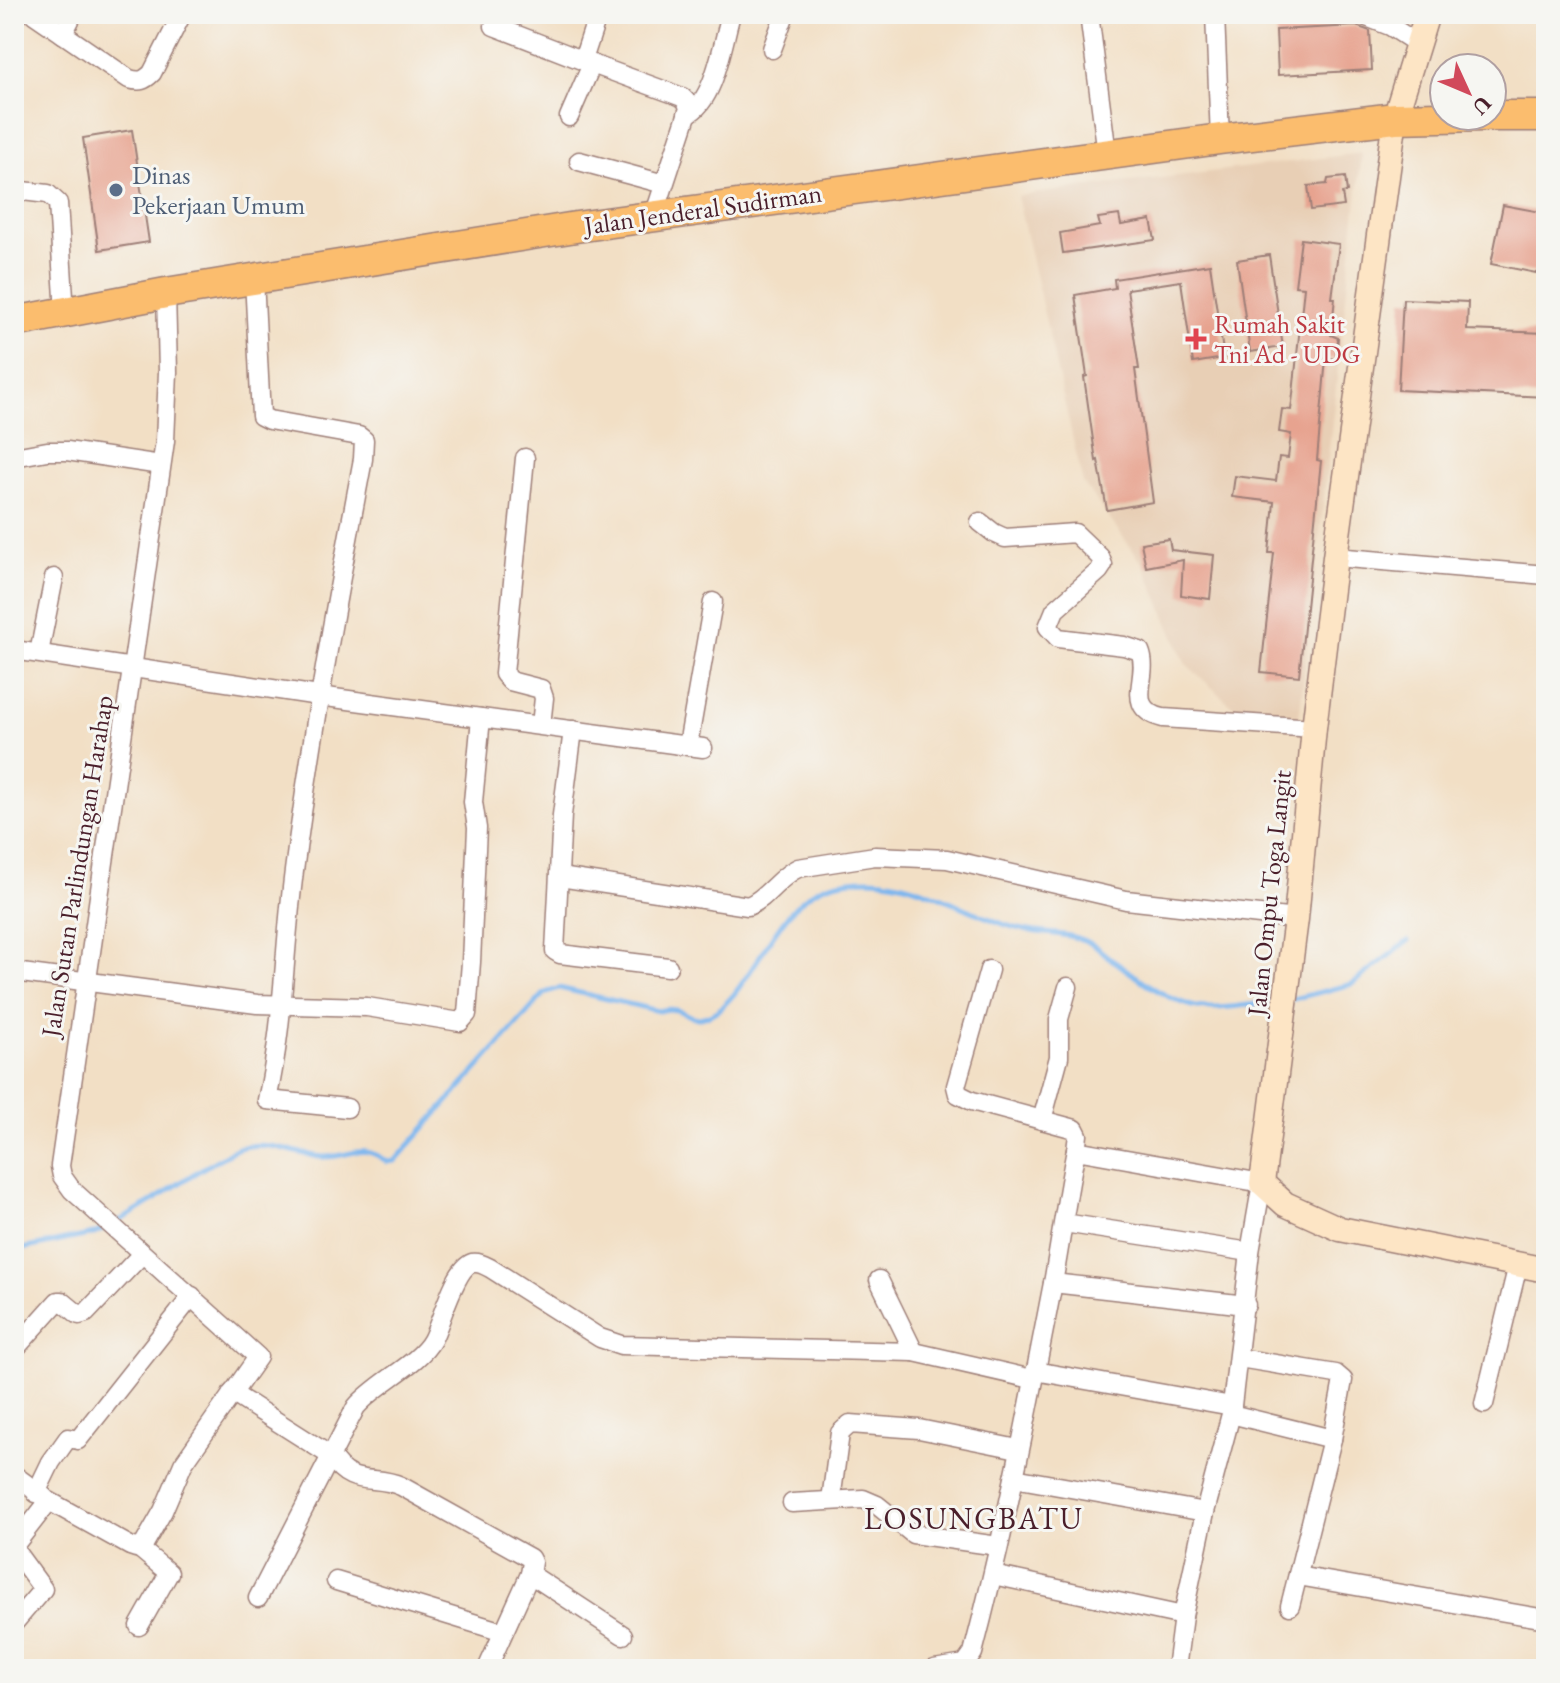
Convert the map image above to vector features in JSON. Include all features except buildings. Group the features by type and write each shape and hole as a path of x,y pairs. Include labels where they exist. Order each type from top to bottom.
{"highway":[{"path":"1508,116 1546,116"},
{"name":"Jalan Jenderal Sudirman","path":"14,322 166,293 654,216 1220,139 1395,118 1428,117"}],"main road":[{"name":"Jalan Ompu Toga Langit","path":"1262,1183 1296,919 1314,728 1335,557 1395,118 1427,14"},
{"path":"1262,1183 1285,1204 1340,1229 1546,1270"}],"street":[{"path":"34,14 129,79 138,82 152,73 182,14"},
{"path":"63,34 73,14"},
{"path":"569,117 587,62 598,14"},
{"path":"687,114 700,105 711,85 731,14"},
{"path":"772,49 785,14"},
{"path":"1089,14 1107,154"},
{"path":"1215,14 1220,139"},
{"path":"1359,14 1390,26 1418,44"},
{"path":"494,26 682,97 687,102 687,114 654,216"},
{"path":"579,161 664,184"},
{"path":"14,190 48,194 58,203 65,313"},
{"path":"254,279 261,416 359,436 364,440 319,696 293,874 281,1005 267,1100 347,1108"},
{"name":"Jalan Sutan Parlindungan Harahap","path":"139,1548 154,1530 183,1464 258,1357 72,1190 62,1176 60,1166 84,982 161,465 167,407 166,293"},
{"path":"14,457 67,451 161,465"},
{"path":"525,458 504,674 510,681 541,689 544,698 541,725"},
{"path":"980,522 1005,538 1075,533 1100,557 1103,565 1099,571 1055,610 1048,627 1058,638 1124,646 1140,651 1143,659 1140,699 1149,713 1163,718 1314,728"},
{"path":"1335,557 1546,575"},
{"path":"39,653 54,578"},
{"path":"14,650 319,696 695,747 713,602"},
{"path":"14,972 281,1005 367,1007 457,1022 466,1017 477,834 473,802 481,718"},
{"path":"573,730 562,815 554,947 557,953 668,967"},
{"path":"560,877 748,906 756,903 786,873 798,868 875,856 916,857 961,862 1126,900 1296,919"},
{"path":"934,1669 960,1666 970,1659 993,1575 1053,1283 1078,1135 1075,1129 972,1101 960,1096 956,1090 989,970"},
{"path":"1042,1120 1059,1057 1059,1019 1068,987"},
{"path":"1076,1150 1262,1183"},
{"name":"Jalan Ompu Toga Langit","path":"1176,1669 1183,1616 1205,1512 1232,1410 1250,1252 1262,1183"},
{"path":"1064,1223 1250,1252"},
{"path":"14,1350 56,1303 62,1301 79,1315 86,1313 142,1254"},
{"path":"258,1598 361,1400 427,1348 459,1277 472,1264 478,1263 600,1338 621,1345 914,1352 1232,1410 1332,1439"},
{"path":"1484,1404 1518,1265"},
{"path":"879,1280 914,1352"},
{"path":"1053,1283 1246,1305"},
{"path":"14,1623 43,1589 14,1546 43,1497 51,1462 68,1438 78,1440 192,1296"},
{"path":"1239,1358 1339,1375 1343,1383 1290,1606"},
{"path":"232,1393 331,1456 348,1473 363,1480 401,1486 532,1560 530,1574 488,1669"},
{"path":"831,1500 840,1433 850,1424 919,1429 1018,1449"},
{"path":"14,1475 43,1497 130,1546 139,1548 169,1573 139,1626"},
{"path":"1014,1478 1205,1512"},
{"path":"792,1503 869,1501 913,1534 998,1546"},
{"path":"530,1574 623,1635"},
{"path":"993,1575 1183,1616"},
{"path":"1298,1576 1546,1619"},
{"path":"336,1581 503,1632"}],"shaded area":[{"name":"Rumah Sakit Tni Ad - UDG","path":"1362,153 1299,719 1238,711 1185,663 1144,565 1083,483 1017,196"}],"waterway":[{"path":"115,1223 231,1151 253,1145 323,1157 362,1151 387,1162 395,1161 545,993 559,988 659,1011 667,1009 704,1017 720,1008 735,993 777,930 810,894 831,884 856,879 901,883 1009,926 1086,941 1158,991 1189,1005 1221,1008 1279,1001"},
{"path":"1293,999 1352,984 1408,941"},
{"path":"14,1253 94,1234 106,1228"}],"place":[{"name":"Dinas Pekerjaan Umum","path":"116,190"},
{"name":"Rumah Sakit Tni Ad - UDG","path":"1196,339"}],"district":[{"name":"LOSUNGBATU","path":"974,1518"}]}
